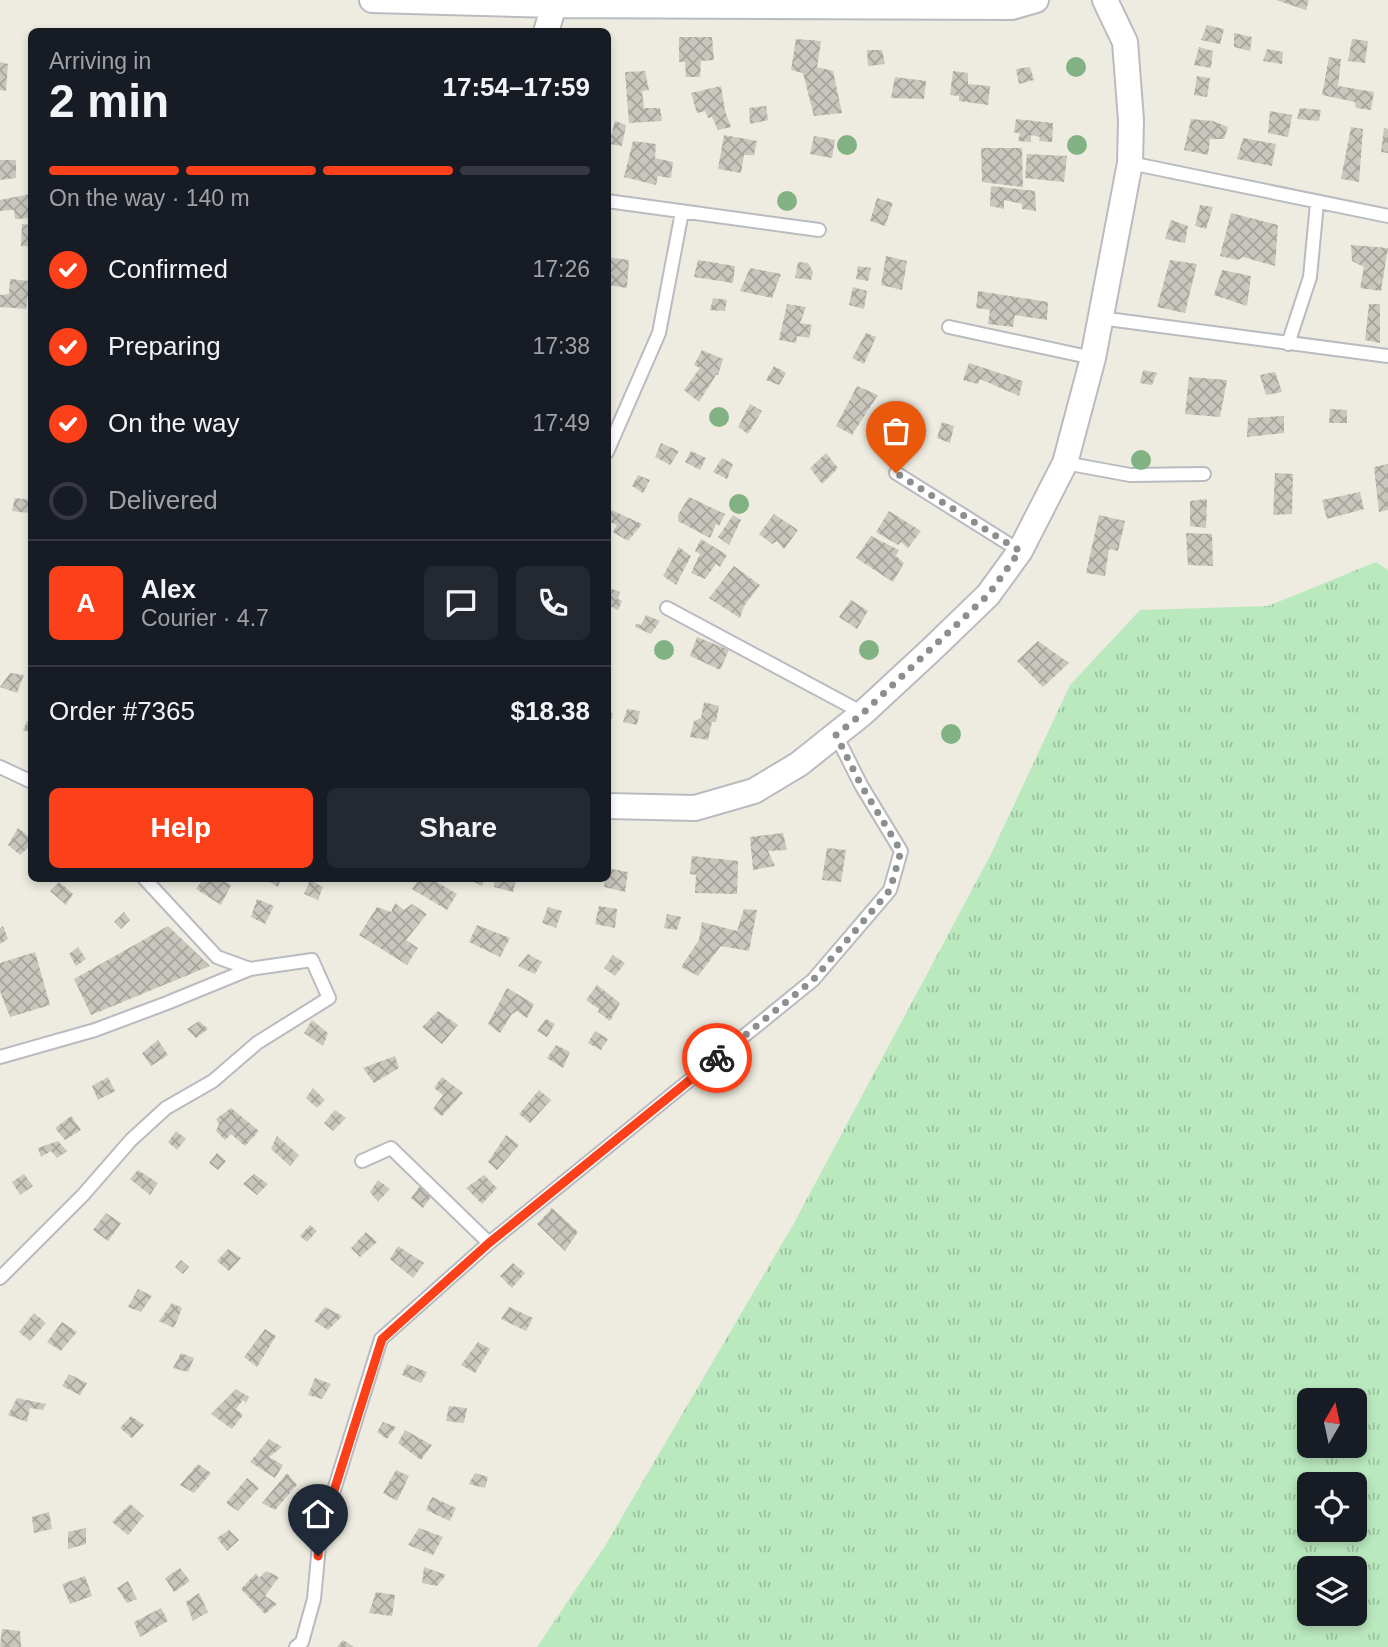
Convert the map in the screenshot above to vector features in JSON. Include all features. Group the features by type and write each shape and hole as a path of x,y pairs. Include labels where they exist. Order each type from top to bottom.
{"street":[{"path":"372,0 1012,7 1036,0"},
{"path":"611,806 695,808 754,791 799,764 863,713 988,595 1020,551 1065,463 1093,358 1130,163 1131,120 1125,42 1105,0"},
{"path":"547,28 555,2"}],"lane":[{"path":"1130,163 1388,216"},
{"path":"611,202 819,230"},
{"path":"1288,344 1310,277 1317,203"},
{"path":"611,444 659,333 682,212"},
{"path":"1100,318 1388,356"},
{"path":"949,327 1093,358"},
{"path":"1065,463 1130,475 1204,474"},
{"path":"896,473 1020,551"},
{"path":"667,608 863,713"},
{"path":"296,1647 302,1642 314,1599 320,1535 382,1339 489,1243 813,980 890,890 901,851 861,785 836,735"},
{"path":"0,767 28,780"},
{"path":"148,882 217,957 250,969"},
{"path":"0,1057 95,1030 250,969 312,960 329,998 257,1043 213,1081 166,1108 131,1140 83,1195 0,1278"},
{"path":"362,1161 391,1148 489,1243"}],"green space":[{"path":"1376,562 1388,570 1388,1647 537,1647 605,1546 794,1223 990,856 1070,685 1140,610 1268,606"}],"building":[{"path":"1276,0 1309,0 1306,10"},
{"path":"1207,25 1224,29 1220,44 1201,40"},
{"path":"1234,33 1252,37 1250,51 1234,47"},
{"path":"679,37 712,37 714,60 701,61 700,77 686,77 685,62 679,62"},
{"path":"796,39 821,41 817,67 833,71 842,113 814,116 803,73 791,70"},
{"path":"1352,39 1368,41 1365,63 1348,61"},
{"path":"1199,47 1213,51 1211,68 1194,65"},
{"path":"1267,49 1283,52 1282,64 1263,61"},
{"path":"867,50 882,50 885,64 868,66"},
{"path":"1329,57 1341,59 1338,86 1374,92 1371,110 1356,108 1355,102 1322,95"},
{"path":"0,62 8,64 6,91 0,90"},
{"path":"1030,67 1034,80 1019,84 1016,69"},
{"path":"645,71 649,90 642,91 644,108 660,108 662,121 629,123 625,72"},
{"path":"953,71 968,73 968,84 990,86 988,105 959,101 959,96 950,95"},
{"path":"1197,76 1210,78 1207,97 1194,95"},
{"path":"895,77 926,81 924,99 891,98"},
{"path":"721,86 731,127 718,130 712,117 708,118 705,111 697,113 691,93"},
{"path":"766,106 768,120 750,124 749,108"},
{"path":"1300,108 1321,110 1319,121 1297,119"},
{"path":"1270,111 1292,115 1288,137 1268,133"},
{"path":"1016,119 1053,123 1052,142 1039,141 1040,137 1031,135 1031,142 1018,141 1020,134 1014,132"},
{"path":"1191,119 1213,121 1228,127 1224,139 1210,139 1208,155 1184,150"},
{"path":"615,121 626,125 622,146 611,144"},
{"path":"1351,127 1363,129 1359,182 1341,179"},
{"path":"1384,128 1388,129 1388,153 1381,152"},
{"path":"724,135 757,141 754,155 744,155 741,173 718,169"},
{"path":"814,136 835,140 832,158 810,154"},
{"path":"1243,138 1276,144 1272,166 1237,159"},
{"path":"633,141 656,144 655,158 673,162 671,178 658,176 656,185 624,177"},
{"path":"981,148 1022,148 1023,187 982,182"},
{"path":"1027,154 1067,156 1064,182 1025,178"},
{"path":"0,160 16,160 16,178 0,180"},
{"path":"991,186 1035,191 1036,211 1022,209 1022,204 1004,200 1004,209 990,206"},
{"path":"28,194 28,218 15,219 14,210 0,211 0,200"},
{"path":"877,198 893,203 885,226 870,221"},
{"path":"1200,205 1213,207 1206,229 1195,226"},
{"path":"1231,213 1278,225 1275,266 1243,257 1238,260 1220,256"},
{"path":"1171,220 1188,226 1185,243 1165,239"},
{"path":"22,224 28,225 28,246 21,246"},
{"path":"1351,245 1388,248 1381,291 1360,288 1364,267 1352,261"},
{"path":"886,256 907,261 902,290 881,285"},
{"path":"611,258 629,260 627,288 611,286"},
{"path":"698,260 735,266 733,283 694,277"},
{"path":"1170,260 1197,264 1185,313 1157,307"},
{"path":"798,262 808,263 813,272 811,280 795,278"},
{"path":"858,266 871,268 868,281 856,279"},
{"path":"750,268 781,274 772,298 740,291"},
{"path":"1222,270 1251,276 1247,306 1214,295"},
{"path":"10,279 28,281 26,309 0,307 0,295 9,294"},
{"path":"853,287 867,291 864,309 849,305"},
{"path":"978,291 1048,302 1047,320 1015,315 1013,327 988,324 990,310 976,308"},
{"path":"713,298 727,300 725,311 710,310"},
{"path":"787,304 806,307 800,323 812,325 809,338 797,336 796,343 779,340"},
{"path":"1369,304 1380,304 1380,343 1365,340"},
{"path":"866,333 876,337 864,364 852,358"},
{"path":"702,350 723,359 718,375 699,402 684,390 700,368 694,365"},
{"path":"969,363 1023,381 1019,396 980,379 978,384 963,380"},
{"path":"774,366 786,373 779,385 766,380"},
{"path":"1143,370 1157,373 1152,385 1140,383"},
{"path":"1275,372 1282,392 1266,395 1260,375"},
{"path":"1189,377 1227,380 1220,417 1185,414"},
{"path":"857,386 878,395 852,435 836,426"},
{"path":"750,404 762,411 748,434 738,427"},
{"path":"1330,409 1347,410 1347,423 1329,423"},
{"path":"1284,416 1284,433 1247,437 1248,418"},
{"path":"942,422 954,426 950,443 937,438"},
{"path":"661,443 679,451 670,465 655,457"},
{"path":"691,451 706,458 700,470 685,462"},
{"path":"826,453 838,468 822,484 810,468"},
{"path":"722,458 733,464 727,479 713,472"},
{"path":"1388,464 1388,510 1379,512 1374,467"},
{"path":"1275,473 1293,474 1292,514 1273,515"},
{"path":"638,475 650,480 643,493 632,486"},
{"path":"1360,492 1364,509 1327,519 1322,500"},
{"path":"689,497 725,514 719,526 716,524 710,538 678,521 678,515"},
{"path":"15,498 28,500 28,513 12,511"},
{"path":"1207,499 1206,528 1190,526 1190,501"},
{"path":"611,510 642,524 628,541 613,532 617,525 611,523"},
{"path":"889,511 921,531 908,548 901,542 898,545 876,532"},
{"path":"774,514 798,530 784,549 777,541 772,544 759,534"},
{"path":"733,515 741,520 729,545 718,537"},
{"path":"1099,515 1125,521 1118,551 1109,549 1105,576 1086,573"},
{"path":"1186,533 1212,534 1213,566 1188,565"},
{"path":"871,536 899,550 896,556 904,563 893,582 856,558"},
{"path":"701,539 727,555 720,567 716,564 705,579 691,573 700,554 695,551"},
{"path":"679,547 691,556 676,585 663,576"},
{"path":"734,566 760,585 744,606 740,618 709,598"},
{"path":"611,589 620,592 618,599 622,601 618,610 611,607"},
{"path":"851,600 868,611 857,629 839,617"},
{"path":"646,615 660,621 651,634 635,627 636,624 641,625"},
{"path":"697,637 729,650 720,670 690,656"},
{"path":"1038,641 1069,663 1043,687 1017,661"},
{"path":"10,673 24,675 17,693 0,687"},
{"path":"704,702 719,706 708,740 690,737 694,721 701,718"},
{"path":"627,709 640,711 637,725 623,722"},
{"path":"27,721 28,721 28,732 23,730"},
{"path":"18,828 28,836 28,848 20,855 8,845"},
{"path":"783,833 787,850 768,851 775,866 753,870 750,837"},
{"path":"827,848 846,850 841,882 822,880"},
{"path":"692,856 738,861 737,894 695,893 696,875 690,874"},
{"path":"611,869 628,872 625,892 604,887 605,882 611,882"},
{"path":"59,882 73,894 66,905 50,891"},
{"path":"201,882 225,882 231,885 221,905 196,889"},
{"path":"309,882 323,887 318,900 304,894"},
{"path":"417,882 437,882 457,894 447,910 412,889"},
{"path":"495,882 516,882 513,892 494,887"},
{"path":"257,899 274,906 265,924 251,917"},
{"path":"395,903 404,910 412,904 427,914 406,940 418,948 407,965 359,935 377,907 391,912"},
{"path":"599,906 617,909 615,928 595,924"},
{"path":"548,907 562,911 556,928 542,923"},
{"path":"744,909 757,910 749,951 721,946 698,976 681,967 699,940 702,922 737,931"},
{"path":"124,912 130,920 121,929 114,922"},
{"path":"667,914 681,917 677,930 664,928"},
{"path":"477,925 510,938 500,957 469,942"},
{"path":"3,926 8,939 0,944 0,928"},
{"path":"168,926 210,966 91,1015 74,979"},
{"path":"78,947 86,959 76,966 69,954"},
{"path":"35,952 50,1005 10,1017 0,991 0,963"},
{"path":"528,954 542,962 535,974 518,966"},
{"path":"613,955 625,963 615,976 604,968"},
{"path":"597,985 620,1003 610,1021 586,1000"},
{"path":"507,988 534,1004 527,1018 517,1011 512,1014 500,1033 488,1024"},
{"path":"438,1011 458,1025 442,1044 422,1027"},
{"path":"546,1019 555,1024 547,1037 537,1031"},
{"path":"312,1020 328,1033 323,1046 304,1033"},
{"path":"199,1021 208,1029 196,1038 187,1029"},
{"path":"595,1031 608,1039 601,1050 588,1043"},
{"path":"158,1040 168,1055 151,1066 142,1053"},
{"path":"556,1045 570,1052 563,1068 547,1058"},
{"path":"395,1056 399,1068 374,1083 363,1068"},
{"path":"108,1077 115,1091 98,1100 92,1086"},
{"path":"442,1077 463,1093 442,1116 433,1109 443,1095 434,1088"},
{"path":"313,1088 325,1100 317,1108 306,1098"},
{"path":"539,1090 551,1100 530,1123 519,1114"},
{"path":"231,1108 259,1131 245,1146 231,1134 225,1140 216,1131 219,1124 216,1119"},
{"path":"335,1110 346,1118 333,1131 324,1123"},
{"path":"71,1116 81,1130 65,1140 55,1128"},
{"path":"176,1131 186,1139 177,1150 168,1142"},
{"path":"506,1135 519,1145 497,1170 488,1162"},
{"path":"277,1136 299,1155 290,1166 271,1149"},
{"path":"58,1141 67,1151 57,1158 51,1151 41,1157 38,1148"},
{"path":"217,1153 226,1161 218,1170 209,1163"},
{"path":"138,1170 158,1183 150,1195 130,1179"},
{"path":"24,1174 33,1186 20,1195 12,1182"},
{"path":"254,1174 268,1184 257,1195 243,1184"},
{"path":"484,1175 497,1188 482,1204 466,1188"},
{"path":"378,1180 390,1189 378,1202 370,1192"},
{"path":"422,1183 434,1193 423,1208 411,1198"},
{"path":"552,1208 578,1232 565,1251 537,1224"},
{"path":"106,1213 121,1223 108,1241 93,1230"},
{"path":"310,1225 317,1231 307,1242 300,1236"},
{"path":"366,1232 377,1242 360,1257 351,1248"},
{"path":"398,1246 424,1263 413,1278 390,1259"},
{"path":"228,1249 241,1258 229,1271 217,1261"},
{"path":"181,1260 189,1267 183,1274 175,1267"},
{"path":"513,1263 525,1273 512,1288 500,1276"},
{"path":"138,1289 152,1296 141,1312 128,1307"},
{"path":"172,1303 182,1308 174,1328 159,1321"},
{"path":"325,1307 342,1316 328,1330 314,1321"},
{"path":"509,1307 533,1318 526,1331 501,1319"},
{"path":"34,1313 46,1323 30,1341 19,1332"},
{"path":"62,1322 77,1332 61,1351 47,1342"},
{"path":"265,1329 276,1336 257,1367 244,1357"},
{"path":"478,1342 490,1349 475,1373 461,1365"},
{"path":"181,1353 194,1358 188,1372 173,1368"},
{"path":"407,1364 427,1372 421,1383 402,1375"},
{"path":"69,1374 87,1383 80,1395 62,1386"},
{"path":"315,1378 331,1384 322,1399 308,1395"},
{"path":"236,1389 249,1397 246,1403 243,1400 236,1409 243,1415 232,1429 211,1414"},
{"path":"17,1398 46,1404 43,1410 30,1408 27,1422 8,1415"},
{"path":"449,1406 467,1408 464,1423 446,1421"},
{"path":"131,1416 144,1425 132,1438 120,1428"},
{"path":"383,1422 396,1427 387,1439 377,1432"},
{"path":"405,1430 432,1445 421,1460 398,1443"},
{"path":"269,1439 282,1447 269,1457 283,1465 275,1478 250,1462"},
{"path":"198,1464 211,1473 194,1493 180,1485"},
{"path":"396,1470 409,1476 397,1501 383,1493"},
{"path":"287,1473 297,1485 275,1510 262,1503"},
{"path":"475,1473 488,1477 485,1488 469,1484"},
{"path":"247,1478 259,1488 238,1511 226,1503"},
{"path":"432,1497 456,1508 450,1521 426,1510"},
{"path":"130,1504 144,1516 128,1535 112,1522"},
{"path":"49,1512 52,1529 34,1533 32,1517"},
{"path":"86,1528 86,1544 68,1549 68,1532"},
{"path":"419,1528 443,1537 433,1555 408,1545"},
{"path":"229,1530 239,1540 227,1551 217,1538"},
{"path":"424,1567 446,1575 437,1586 422,1583"},
{"path":"180,1568 190,1581 174,1592 165,1578"},
{"path":"266,1571 279,1577 265,1596 277,1604 265,1614 241,1589 256,1573 259,1578"},
{"path":"85,1576 92,1596 70,1604 62,1584"},
{"path":"128,1581 137,1599 127,1603 117,1588"},
{"path":"376,1592 395,1595 392,1616 369,1613"},
{"path":"199,1593 208,1612 193,1621 186,1602"},
{"path":"161,1608 168,1621 140,1637 134,1622"},
{"path":"2,1629 20,1631 21,1647 0,1647"},
{"path":"343,1640 354,1647 337,1647"}],"way so far":[{"path":"717,1058 813,980 890,890 901,851 861,785 836,735 863,713 988,595 1020,551 896,473"}],"route":[{"path":"318,1556 320,1535 382,1339 489,1243 717,1058"}]}
